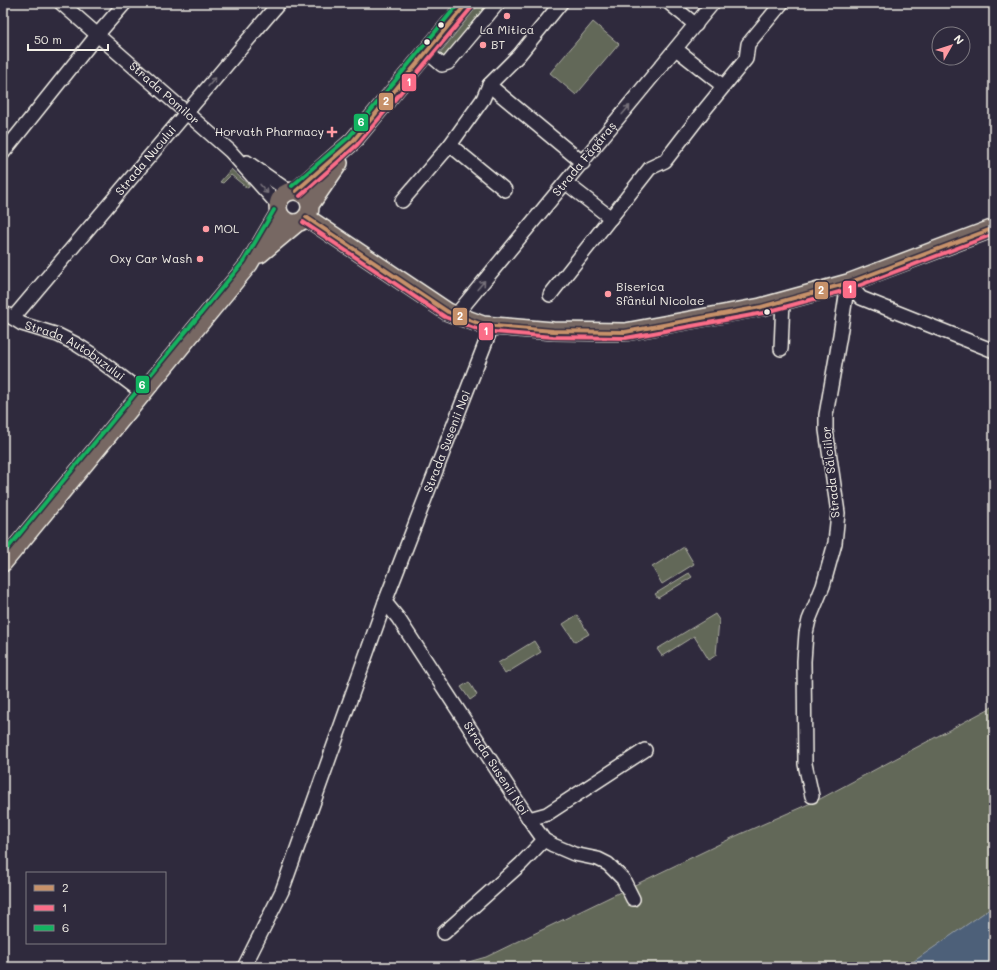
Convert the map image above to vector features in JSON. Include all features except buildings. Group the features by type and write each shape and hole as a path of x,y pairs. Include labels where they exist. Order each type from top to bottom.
{"main road":[{"path":"3,563 250,264 304,215 353,141 467,3"},
{"path":"250,264 279,209 282,196 293,192 353,141"},
{"path":"293,192 305,196 304,215"},
{"path":"279,209 286,221 304,215"},
{"path":"304,215 441,308 456,316 483,325 553,331 625,332 761,307 848,283 994,228"}],"street":[{"name":"Strada Pomilor","path":"61,3 230,151 279,209"},
{"path":"3,153 98,34 125,3"},
{"name":"Strada Nucului","path":"8,315 187,112 278,3"},
{"path":"427,52 442,65 448,63 498,3"},
{"path":"402,201 450,144 483,99 489,85 519,55 561,3"},
{"path":"669,3 696,24"},
{"name":"Strada Făgăraș","path":"456,316 713,3"},
{"path":"550,295 650,168 665,162 746,59 748,44 782,3"},
{"path":"676,49 724,86"},
{"path":"489,85 582,163"},
{"path":"450,144 505,190"},
{"name":"Strada Pomilor","path":"230,151 293,192"},
{"path":"566,183 611,218"},
{"path":"848,283 861,298 994,351"},
{"name":"Strada Sălciilor","path":"812,796 805,764 804,661 808,620 823,586 835,543 838,513 826,430 826,415 848,283"},
{"path":"781,349 783,300"},
{"name":"Strada Autobuzului","path":"8,315 22,324 58,335 76,344 97,357 143,393"},
{"name":"Strada Susenii Noi","path":"244,967 282,891 385,602 492,326"},
{"name":"Strada Susenii Noi","path":"385,602 398,618 544,840 574,854 598,859 608,864 623,879 633,899"},
{"path":"529,819 547,814 645,750"},
{"path":"444,933 521,864 544,840"}],"green space":[{"path":"480,3 488,3 439,63 435,59"},
{"path":"593,22 619,44 576,95 550,73"},
{"path":"231,169 249,185 249,187 247,188 231,175 223,183 220,182"},
{"path":"684,547 694,564 662,584 652,567"},
{"path":"689,573 692,577 658,598 655,594"},
{"path":"715,614 719,620 716,655 709,660 694,636 662,656 657,649"},
{"path":"577,615 589,634 575,642 563,624"},
{"path":"534,641 541,652 505,674 498,663"},
{"path":"469,682 477,695 470,700 461,687"},
{"path":"994,706 994,906 906,967 451,967 486,957 736,836 820,799"}],"water":[{"path":"994,906 994,967 906,967 917,959"}],"transit line":[{"name":"6","path":"292,186 349,137 459,3"},
{"name":"2","path":"296,191 353,141 467,3"},
{"name":"1","path":"300,196 357,145 472,7"},
{"name":"6","path":"3,554 244,261 274,210"},
{"name":"2","path":"306,217 448,312 483,325 553,331 625,332 761,307 848,283 994,228"},
{"name":"1","path":"303,222 445,317 482,331 553,337 626,338 763,313 850,289 994,234"}],"place":[{"name":"La Mitica","path":"507,16"},
{"name":"BT","path":"483,45"},
{"name":"Horvath Pharmacy","path":"332,132"},
{"name":"MOL","path":"206,229"},
{"name":"Oxy Car Wash","path":"200,259"},
{"name":"Biserica Sfântul Nicolae","path":"608,294"}]}
